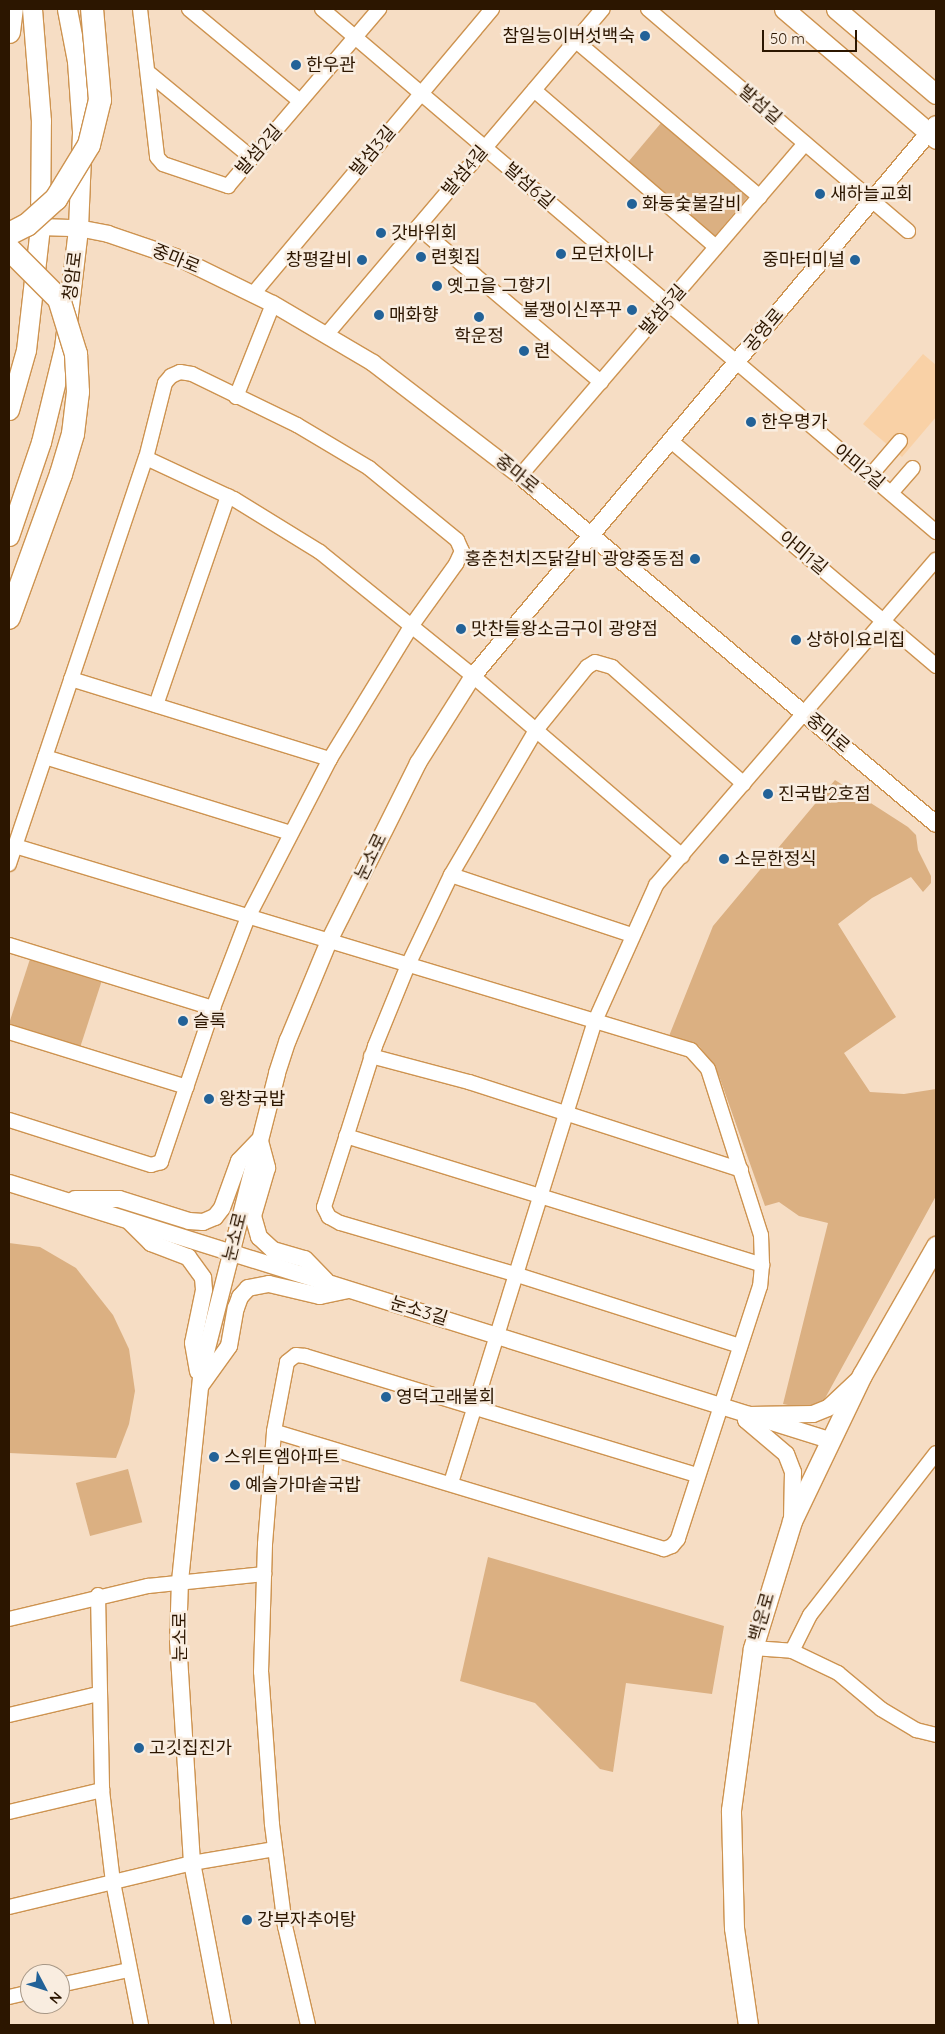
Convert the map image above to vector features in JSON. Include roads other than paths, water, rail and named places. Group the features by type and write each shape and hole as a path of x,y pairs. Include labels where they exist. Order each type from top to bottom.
{"highway":[{"path":"9,32 12,9"},
{"path":"9,234 27,225 56,198 89,145 100,100 92,9"},
{"path":"9,249 59,299 76,354 78,392 73,434 61,474 9,618"}],"main road":[{"path":"9,410 26,350 40,227 41,122 32,9"},
{"name":"청암로","path":"9,536 41,442 64,348 78,228 82,132 77,61 67,9"},
{"path":"784,9 934,132"},
{"path":"836,9 936,94"},
{"name":"백운로","path":"748,2025 734,1928 731,1810 753,1648 792,1521 829,1440 862,1376 936,1246"}],"street":[{"name":"발섬2길","path":"140,9 150,74 154,148 163,164 228,186 379,9"},
{"path":"189,9 300,101"},
{"name":"발섬6길","path":"322,9 736,363"},
{"name":"발섬3길","path":"253,294 492,9"},
{"name":"발섬4길","path":"327,334 603,9"},
{"name":"발섬길","path":"648,9 908,231"},
{"path":"576,40 760,197"},
{"path":"150,74 252,158"},
{"path":"534,90 716,247"},
{"name":"공영로","path":"591,535 872,201 934,132"},
{"name":"발섬5길","path":"520,476 805,144"},
{"name":"중마로","path":"40,227 78,228 108,234 181,259 274,304 374,363 520,476 936,824"},
{"path":"418,227 601,382"},
{"path":"236,397 274,304"},
{"name":"아미2길","path":"736,363 936,532"},
{"path":"9,864 146,458 165,383 171,376 180,372 192,374 297,425 369,468 457,540 462,552 456,564 412,625 330,759 248,917 213,1008 166,1156 151,1165 9,1120"},
{"name":"아미1길","path":"670,441 936,666"},
{"path":"870,476 900,441"},
{"path":"146,458 228,496 320,552 473,676 682,856"},
{"path":"891,494 913,468"},
{"path":"156,706 228,496"},
{"name":"눈소로","path":"224,2025 192,1863 178,1641 180,1581 200,1386 231,1252 288,1040 329,941 418,764 473,676 591,535"},
{"path":"451,1483 477,1407 566,1112 596,1021 631,935 656,885 806,714 936,560"},
{"path":"740,1346 518,1275 340,1223 330,1216 324,1207 371,1056 408,965 451,875 536,730 587,667 595,662 604,663 744,784"},
{"path":"71,679 330,759"},
{"path":"44,757 290,833"},
{"path":"15,846 691,1050 701,1058 708,1069 761,1235 762,1265 760,1286 697,1475 678,1539 672,1546 664,1549 274,1431"},
{"path":"451,875 631,935"},
{"path":"9,945 213,1008"},
{"path":"9,1032 187,1087"},
{"path":"371,1056 566,1112 741,1170"},
{"path":"346,1136 762,1265"},
{"path":"60,1199 119,1198 189,1221 203,1222 215,1217 222,1208 240,1161 260,1139"},
{"path":"260,1139 267,1168 253,1216 259,1237 273,1250 305,1259 327,1283"},
{"name":"눈소3길","path":"9,1183 829,1440"},
{"path":"128,1220 151,1243 188,1257 203,1278 204,1290 193,1343 200,1386"},
{"path":"200,1386 229,1346 236,1308 240,1297 248,1288 269,1284 320,1296 349,1289"},
{"path":"308,2025 285,1926 275,1850 261,1672 264,1574 274,1431 282,1373 287,1362 296,1355 477,1407 697,1475"},
{"path":"792,1521 792,1472 786,1454 746,1420 749,1415 813,1414 828,1408 862,1376"},
{"path":"792,1651 810,1615 936,1452"},
{"path":"9,1619 98,1596 180,1581 264,1574"},
{"path":"98,1596 98,1694 102,1790 113,1882 128,1970 141,2025"},
{"path":"753,1648 792,1651 838,1673 881,1710 916,1730 936,1735"},
{"path":"9,1715 98,1694"},
{"path":"9,1812 102,1790"},
{"path":"9,1907 192,1863 275,1850"},
{"path":"70,1984 128,1970"}],"place":[{"name":"참일능이버섯백숙","path":"645,36"},
{"name":"한우관","path":"296,65"},
{"name":"새하늘교회","path":"820,194"},
{"name":"화둥숯불갈비","path":"632,204"},
{"name":"갓바위회","path":"381,233"},
{"name":"모던차이나","path":"561,254"},
{"name":"련횟집","path":"421,257"},
{"name":"창평갈비","path":"362,260"},
{"name":"중마터미널","path":"855,260"},
{"name":"옛고을 그향기","path":"437,286"},
{"name":"불쟁이신쭈꾸","path":"632,310"},
{"name":"매화향","path":"379,315"},
{"name":"학운정","path":"479,317"},
{"name":"련","path":"524,351"},
{"name":"한우명가","path":"751,422"},
{"name":"홍춘천치즈닭갈비 광양중동점","path":"695,559"},
{"name":"맛찬들왕소금구이 광양점","path":"461,629"},
{"name":"상하이요리집","path":"796,640"},
{"name":"진국밥2호점","path":"768,794"},
{"name":"소문한정식","path":"724,859"},
{"name":"슬록","path":"183,1021"},
{"name":"왕창국밥","path":"209,1099"},
{"name":"영덕고래불회","path":"386,1397"},
{"name":"스위트엠아파트","path":"214,1457"},
{"name":"예슬가마솥국밥","path":"235,1485"},
{"name":"고깃집진가","path":"139,1748"},
{"name":"강부자추어탕","path":"247,1920"}]}
